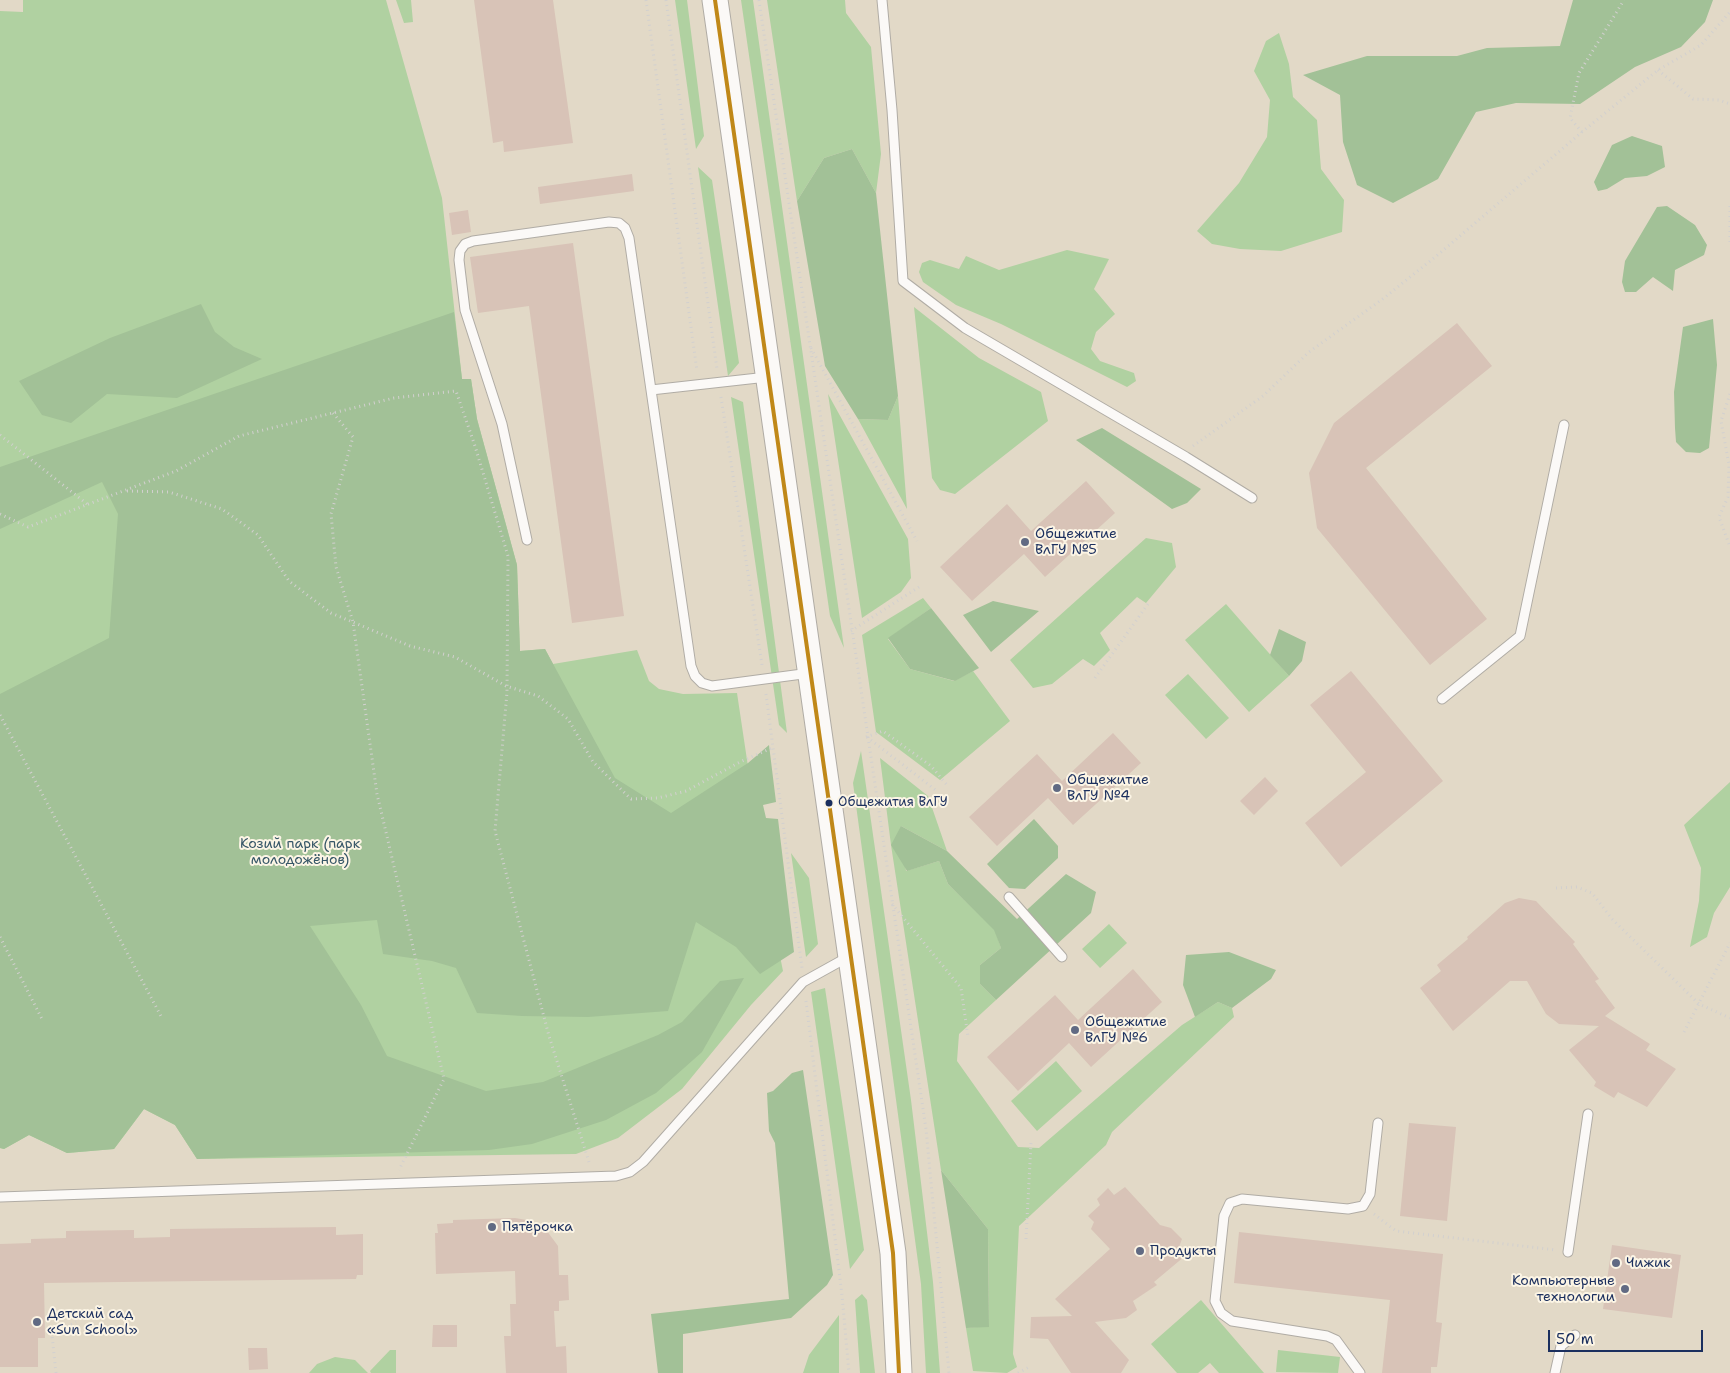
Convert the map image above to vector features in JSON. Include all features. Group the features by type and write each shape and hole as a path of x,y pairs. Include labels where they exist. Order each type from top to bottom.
{"main road":[{"path":"715,0 893,1253 899,1373"}],"lane":[{"path":"882,0 892,110 903,281 965,328 1182,454 1252,498"},
{"path":"527,540 502,424 465,310 460,251 465,244 473,241 619,222 625,228 629,238 691,666 695,676 702,683 712,686 811,673"},
{"path":"651,390 769,376"},
{"path":"1442,699 1520,636 1564,425"},
{"path":"1009,897 1062,957"},
{"path":"0,1197 616,1176 630,1172 643,1162 803,982 851,956"},
{"path":"1568,1252 1588,1114"},
{"path":"1360,1373 1336,1340 1327,1336 1232,1321 1221,1313 1215,1301 1224,1216 1230,1203 1242,1199 1348,1209 1363,1206 1370,1194 1378,1123"},
{"path":"1555,1373 1561,1346 1574,1335"}],"path":[{"path":"646,0 699,385"},
{"path":"759,0 866,737 926,1129 949,1373"},
{"path":"1582,132 1570,118 1579,73 1624,0"},
{"path":"1182,454 1262,396 1308,352 1384,298 1440,253 1658,70 1701,45 1730,12"},
{"path":"1658,70 1693,99 1718,100 1730,104"},
{"path":"1730,206 1730,246"},
{"path":"810,345 917,541"},
{"path":"0,514 28,526 176,471 239,436 394,398 456,391 475,446 508,556 506,686 496,831 549,1036 593,1177"},
{"path":"1730,394 1721,421 1729,465 1729,496 1719,517 1730,547"},
{"path":"333,413 353,437 332,514 336,567 353,622 377,794 444,1079 392,1184"},
{"path":"0,435 88,504"},
{"path":"124,491 169,492 222,509 258,535 289,581 331,613 410,646 455,657 506,686 538,696 568,719 593,762 631,799 658,798 686,791 740,762 774,747 841,1285 849,1373"},
{"path":"851,631 922,585"},
{"path":"1095,678 1148,604"},
{"path":"0,715 162,1018"},
{"path":"866,737 883,731 931,766 947,785"},
{"path":"866,737 938,792"},
{"path":"1556,888 1577,888 1592,893 1612,919 1699,1004 1730,1018"},
{"path":"892,904 961,988 968,1037"},
{"path":"0,937 43,1021"},
{"path":"1684,1032 1730,943"},
{"path":"1026,1239 1031,1142"},
{"path":"1363,1206 1396,1231 1568,1252"},
{"path":"56,1373 52,1335 76,1322"},
{"path":"1018,1373 1031,1366"}],"green space":[{"name":"Козий парк (парк молодожёнов)","path":"23,0 386,0 442,198 462,379 471,379 477,419 517,565 520,651 545,649 553,664 637,650 649,681 659,689 683,694 737,693 766,887 783,971 751,1005 682,1089 618,1138 576,1154 197,1159 175,1125 144,1109 114,1149 67,1153 29,1135 4,1149 0,1148 0,11 23,12"},
{"path":"396,0 411,0 413,22 404,23"},
{"path":"675,0 687,0 704,136 696,149"},
{"path":"741,0 753,0 844,648 830,616"},
{"path":"767,0 845,0 846,13 871,47 881,154 876,193 852,149 824,158 797,201"},
{"path":"1573,0 1713,0 1705,22 1681,47 1635,67 1580,104 1516,103 1476,112 1438,179 1393,203 1357,185 1343,142 1340,95 1303,75 1367,56 1457,56 1487,48 1560,46"},
{"path":"1279,33 1289,64 1293,97 1317,120 1321,169 1344,200 1342,232 1281,251 1240,249 1212,244 1197,231 1239,183 1267,137 1270,100 1254,71 1266,41"},
{"path":"1632,136 1662,146 1665,167 1647,176 1625,178 1607,189 1598,191 1594,182 1612,145"},
{"path":"852,149 876,193 898,396 888,420 858,419 825,366 797,201 824,158"},
{"path":"698,167 712,180 739,363 728,376"},
{"path":"1667,206 1695,225 1707,245 1704,255 1675,270 1673,291 1653,277 1636,292 1625,292 1622,282 1625,261 1657,207"},
{"path":"1067,250 1109,259 1094,289 1115,314 1096,332 1091,349 1100,361 1134,373 1136,381 1127,387 1001,324 956,305 923,282 919,272 922,263 930,260 959,269 966,256 999,270"},
{"path":"201,304 215,332 234,347 262,359 177,398 107,394 71,423 42,415 19,381 110,338"},
{"path":"914,307 979,358 1041,392 1048,421 955,494 940,490 932,478"},
{"name":"Козий парк (парк молодожёнов)","path":"454,312 462,379 471,379 477,419 517,565 520,651 545,649 615,778 671,813 748,763 769,745 776,802 763,805 766,818 778,819 794,952 760,974 736,947 696,922 668,1011 588,1017 522,1016 477,1013 456,968 432,961 383,954 377,920 310,926 361,1005 387,1056 486,1091 543,1082 658,1035 682,1022 720,981 744,978 702,1052 656,1093 606,1120 532,1144 489,1150 197,1159 175,1125 144,1109 114,1149 67,1153 29,1135 4,1149 0,1148 0,694 109,638 118,514 102,482 0,529 0,467"},
{"path":"1713,319 1717,365 1709,448 1700,453 1686,452 1676,442 1674,392 1683,327"},
{"path":"828,394 908,539 911,578 901,592 862,618"},
{"path":"898,396 907,509 858,419 888,420"},
{"path":"731,397 743,402 787,733 779,725"},
{"path":"1102,428 1201,489 1187,503 1172,509 1076,440"},
{"path":"1146,538 1172,543 1176,567 1146,603 1137,597 1100,633 1110,650 1094,666 1083,659 1052,684 1033,688 1010,660"},
{"path":"923,598 931,608 888,639 910,669 954,681 973,671 1010,721 940,780 876,732 862,635"},
{"path":"993,601 1039,611 991,652 963,615"},
{"path":"1226,604 1289,676 1249,712 1185,640"},
{"path":"931,608 979,668 955,681 910,669 888,638"},
{"path":"1279,629 1306,642 1302,661 1289,676 1270,655"},
{"path":"1188,674 1229,718 1206,739 1165,695"},
{"path":"861,751 911,1100 933,1282 940,1373 926,1373 921,1284 853,783"},
{"path":"880,758 928,796 947,851 901,826 906,871 939,861 948,884 995,930 1001,948 980,965 980,984 996,1000 959,1034 957,1061 1018,1147 1039,1148 1182,1025 1218,1002 1232,1008 1234,1017 1112,1132 1106,1145 1019,1226 1013,1354 1017,1367 1007,1373 973,1371 966,1328 989,1326 988,1229 941,1170 891,845"},
{"path":"1730,782 1730,887 1714,913 1707,937 1690,947 1699,901 1701,868 1684,825"},
{"path":"1034,819 1058,846 1058,858 1025,889 1009,888 987,864"},
{"path":"901,826 947,851 1017,919 1066,874 1096,892 1091,913 996,1000 980,984 980,965 1001,948 994,930 948,884 939,861 907,871 891,845"},
{"path":"791,853 809,878 818,944 806,957"},
{"path":"1109,924 1127,943 1100,968 1082,949"},
{"path":"1229,952 1276,970 1271,979 1232,1008 1218,1002 1195,1017 1183,985 1186,955"},
{"path":"825,988 864,1250 850,1269 811,992"},
{"path":"1056,1061 1082,1091 1037,1131 1011,1101"},
{"path":"803,1070 833,1275 827,1285 791,1318 683,1334 683,1373 658,1373 651,1314 789,1299 775,1143 769,1131 767,1093 773,1091 792,1073"},
{"path":"941,1170 988,1229 989,1327 966,1328"},
{"path":"862,1294 867,1300 875,1373 860,1373 855,1300"},
{"path":"1201,1300 1264,1373 1219,1373 1210,1363 1198,1373 1177,1373 1151,1344"},
{"path":"839,1315 839,1373 803,1373 809,1355"},
{"path":"390,1350 396,1350 396,1373 371,1373 370,1371"},
{"path":"1278,1350 1340,1357 1338,1373 1276,1372"},
{"path":"335,1357 355,1360 368,1373 309,1373 317,1364"}],"building":[{"path":"474,0 553,0 573,143 504,152 503,141 493,143"},
{"path":"632,174 634,191 540,204 538,187"},
{"path":"468,210 471,232 452,235 449,213"},
{"path":"573,243 624,616 572,623 529,306 478,313 470,257"},
{"path":"1457,323 1492,366 1366,468 1487,619 1430,665 1317,528 1309,473 1334,423"},
{"name":"Общежитие ВлГУ №5","path":"1086,481 1115,513 1045,577 1024,554 972,601 940,567 1007,504 1031,531"},
{"path":"1351,671 1443,781 1341,867 1305,823 1366,772 1310,705"},
{"name":"Общежитие ВлГУ №4","path":"1113,733 1141,763 1073,825 1048,798 997,846 969,817 1037,754 1062,781"},
{"path":"1265,777 1278,791 1254,815 1240,801"},
{"path":"1519,898 1536,901 1575,942 1573,944 1599,979 1595,981 1615,1008 1605,1016 1650,1044 1646,1050 1676,1069 1647,1107 1618,1092 1614,1098 1594,1086 1596,1082 1569,1050 1599,1026 1559,1024 1546,1014 1527,981 1510,981 1453,1031 1420,988 1441,971 1437,965 1468,939 1467,937 1505,903"},
{"name":"Общежитие ВлГУ №6","path":"1133,969 1162,1002 1091,1067 1069,1043 1018,1091 987,1057 1055,995 1078,1020"},
{"path":"1409,1123 1456,1127 1447,1221 1400,1216"},
{"path":"1125,1187 1160,1225 1171,1228 1182,1239 1179,1247 1185,1256 1154,1282 1157,1285 1133,1301 1137,1310 1126,1318 1095,1322 1129,1360 1121,1373 1071,1373 1048,1339 1030,1338 1031,1317 1072,1316 1055,1299 1110,1249 1091,1229 1094,1222 1088,1216 1100,1205 1097,1199 1108,1188 1114,1195"},
{"path":"515,1218 532,1221 547,1231 558,1246 559,1275 568,1275 569,1300 559,1301 559,1311 554,1311 556,1347 566,1346 567,1373 506,1373 504,1336 511,1336 510,1304 516,1304 515,1271 436,1274 435,1233 438,1233 437,1224 453,1223 453,1220"},
{"path":"336,1227 336,1235 363,1234 363,1275 357,1275 356,1279 44,1283 45,1338 38,1338 38,1367 0,1367 0,1244 31,1243 31,1239 66,1238 66,1231 134,1230 134,1238 170,1237 170,1229"},
{"path":"1239,1232 1443,1254 1436,1322 1442,1323 1437,1367 1431,1367 1431,1373 1382,1373 1390,1300 1234,1283"},
{"path":"1612,1245 1681,1255 1672,1318 1603,1309"},
{"path":"433,1325 457,1325 457,1347 432,1347"},
{"path":"248,1348 267,1348 268,1369 249,1370"}],"transit line":[{"path":"715,0 893,1253 899,1373"}],"place":[{"name":"Общежитие ВлГУ №5","path":"1025,542"},
{"name":"Общежитие ВлГУ №4","path":"1057,788"},
{"name":"Общежития ВлГУ","path":"829,803"},
{"name":"Общежитие ВлГУ №6","path":"1075,1030"},
{"name":"Пятёрочка","path":"492,1227"},
{"name":"Продукты","path":"1140,1251"},
{"name":"Чижик","path":"1616,1263"},
{"name":"Компьютерные технологии","path":"1625,1289"},
{"name":"Детский сад «Sun School»","path":"37,1322"}]}
